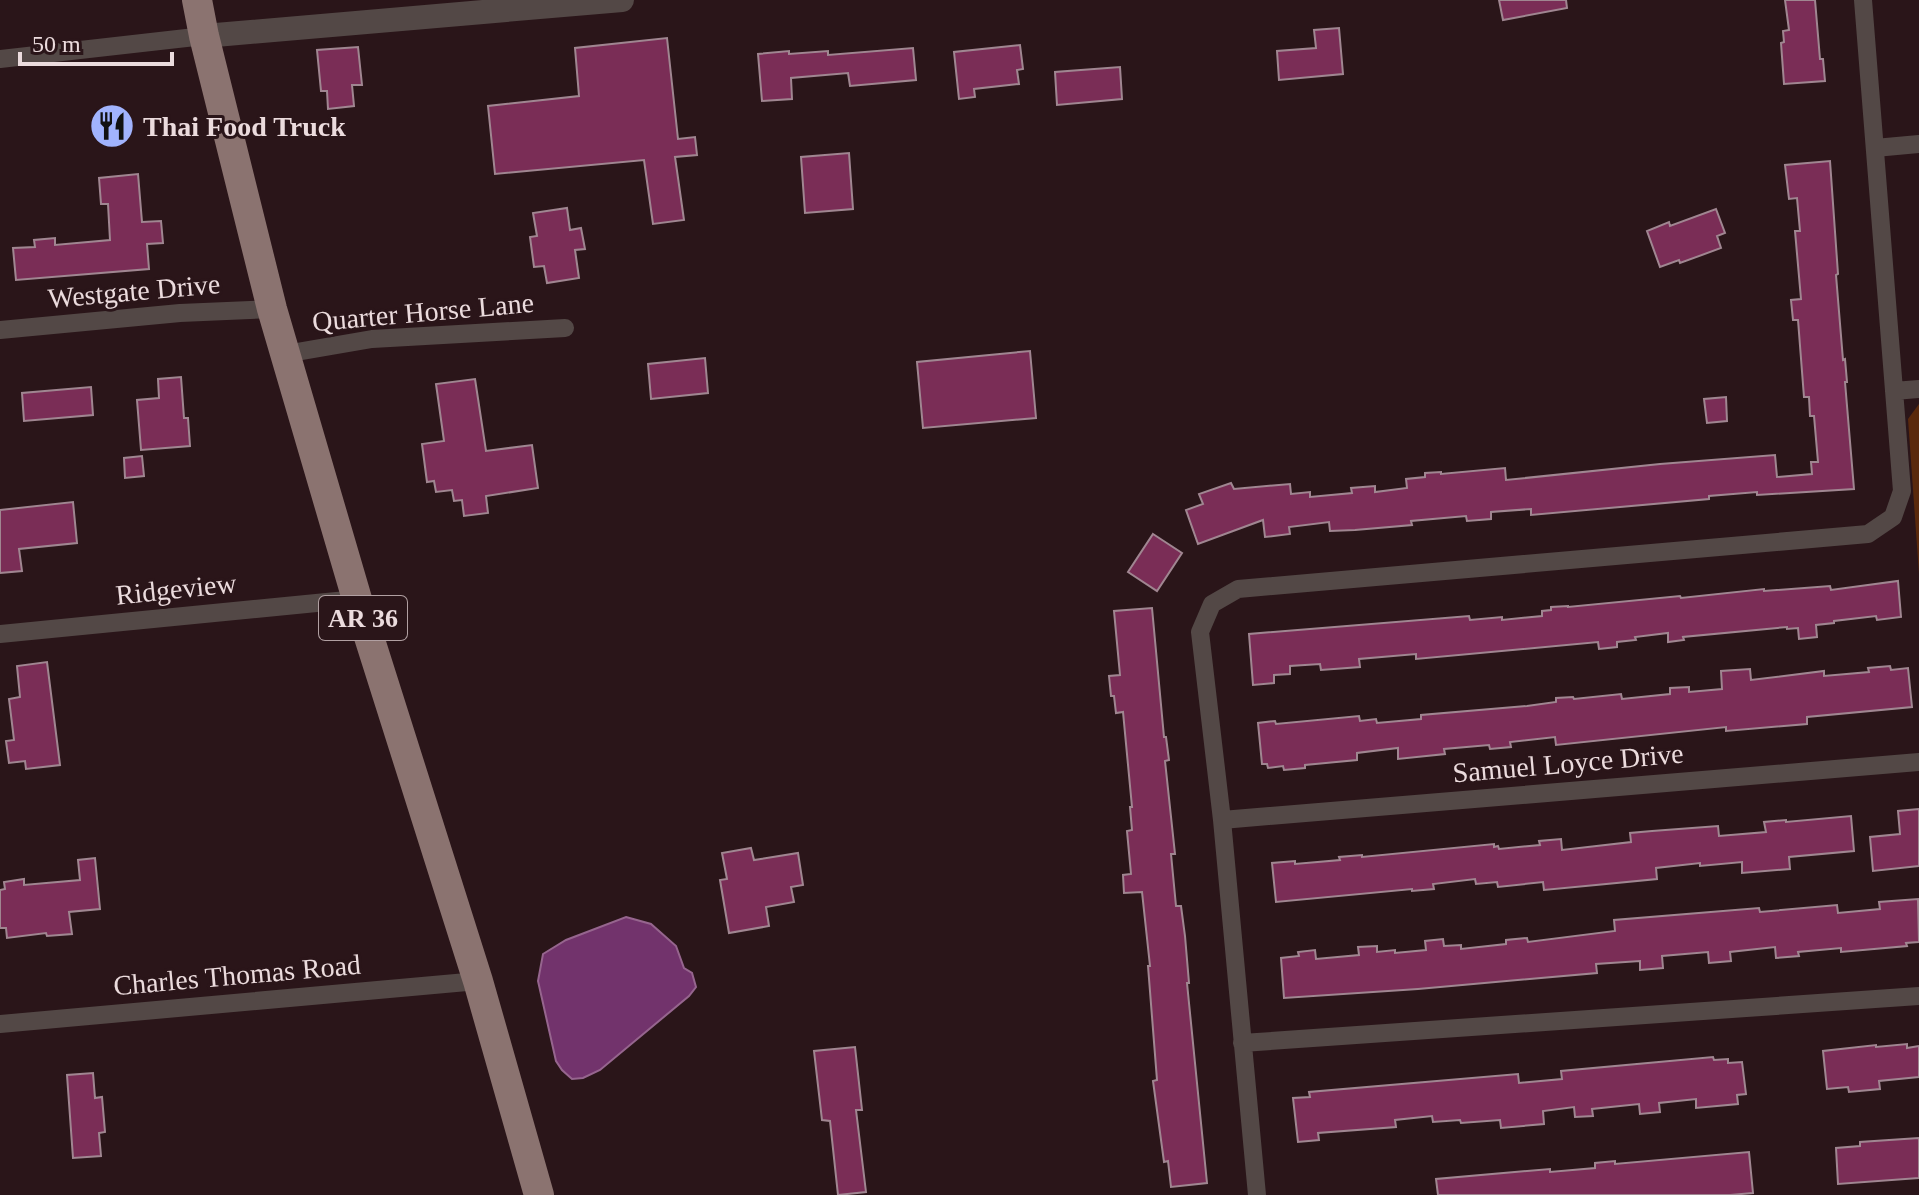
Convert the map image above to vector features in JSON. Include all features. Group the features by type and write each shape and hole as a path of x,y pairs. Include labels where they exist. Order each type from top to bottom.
{"main road":[{"name":"AR 36","path":"197,0 272,309 357,599 478,981 539,1195"}],"street":[{"path":"0,59 204,36 622,0"},
{"path":"1257,1195 1222,820 1200,632 1212,604 1238,589 1868,534 1893,517 1902,491 1863,0"},
{"path":"1875,148 1919,144"},
{"name":"Westgate Drive","path":"0,330 180,313 272,309"},
{"name":"Quarter Horse Lane","path":"285,354 372,339 565,328"},
{"path":"1894,391 1919,389"},
{"name":"Ridgeview","path":"0,634 357,599"},
{"name":"Samuel Loyce Drive","path":"1222,820 1919,762"},
{"name":"Charles Thomas Road","path":"0,1024 478,981"},
{"path":"1242,1043 1919,996"}],"shaded area":[{"path":"1919,404 1919,574 1908,419"},
{"path":"626,917 651,924 676,946 684,968 692,973 696,987 600,1070 583,1078 572,1079 556,1061 538,981 543,954 566,940"}],"building":[{"path":"1499,0 1566,0 1567,8 1503,20"},
{"path":"1785,0 1815,0 1825,81 1784,84 1781,43 1784,42 1783,31 1789,30"},
{"path":"1339,28 1343,74 1279,80 1277,51 1316,48 1314,30"},
{"path":"667,38 678,139 695,137 697,155 675,157 684,220 653,224 644,160 495,174 488,106 579,96 575,48"},
{"path":"1020,45 1023,69 1017,70 1019,84 974,89 975,97 959,99 954,52"},
{"path":"358,47 362,85 352,85 354,106 328,109 327,91 321,91 317,50"},
{"path":"913,48 916,80 850,86 848,73 791,78 792,99 762,101 758,54 828,51 828,55"},
{"path":"1120,67 1122,99 1057,105 1055,72"},
{"path":"849,153 853,209 805,213 801,157"},
{"path":"1830,161 1854,489 1757,495 1757,492 1531,515 1531,509 1491,512 1491,519 1467,521 1466,516 1355,530 1330,531 1329,522 1289,527 1290,534 1265,537 1263,520 1198,544 1186,510 1203,504 1199,494 1231,483 1234,489 1290,484 1291,494 1310,492 1310,497 1352,493 1351,488 1375,486 1375,492 1407,488 1406,479 1425,477 1425,473 1505,468 1506,480 1775,455 1777,477 1812,474 1811,462 1818,462 1814,416 1810,416 1809,397 1804,397 1798,320 1793,320 1791,300 1801,299 1795,231 1800,231 1797,198 1789,199 1785,165"},
{"path":"138,174 142,222 161,221 163,243 147,244 149,269 16,280 13,248 35,247 34,240 55,238 55,245 110,240 108,204 101,204 99,178"},
{"path":"567,208 570,230 581,228 585,249 575,250 579,278 547,283 544,266 534,267 530,237 537,236 533,213"},
{"path":"1716,209 1725,233 1717,236 1721,248 1660,267 1647,231"},
{"path":"1030,351 1036,418 923,428 917,362"},
{"path":"705,358 708,393 651,399 648,364"},
{"path":"181,377 190,446 141,450 137,400 159,398 158,379"},
{"path":"475,379 486,451 532,445 538,488 486,496 488,513 464,516 462,500 454,501 452,490 436,492 434,481 427,482 422,444 444,441 436,384"},
{"path":"91,387 93,415 24,421 22,393"},
{"path":"1726,397 1727,421 1707,423 1704,399"},
{"path":"142,456 144,476 125,478 124,458"},
{"path":"73,502 77,543 19,549 22,571 0,573 0,510"},
{"path":"1153,534 1182,553 1157,591 1128,572"},
{"path":"1898,581 1901,617 1877,620 1876,616 1816,625 1817,637 1799,639 1798,628 1787,627 1683,637 1684,640 1668,642 1668,633 1635,637 1636,640 1617,642 1617,647 1599,649 1598,642 1416,659 1416,654 1359,659 1360,667 1321,670 1320,664 1290,666 1290,674 1274,675 1274,683 1253,685 1249,634 1469,616 1470,620 1502,617 1502,620 1542,616 1542,611 1551,610 1551,607 1764,589 1830,586 1831,590"},
{"path":"1152,608 1164,737 1169,760 1165,761 1175,854 1171,854 1176,906 1181,906 1185,936 1207,1183 1171,1187 1168,1161 1164,1162 1153,1081 1157,1080 1142,892 1124,893 1123,875 1131,874 1127,831 1132,830 1132,807 1123,712 1116,713 1109,676 1120,675 1114,611"},
{"path":"47,662 60,765 26,769 25,761 9,763 6,741 14,740 9,699 20,697 17,666"},
{"path":"1890,666 1891,670 1908,668 1912,707 1807,717 1807,724 1726,731 1726,727 1556,745 1555,737 1510,742 1511,747 1490,749 1489,745 1444,749 1445,754 1398,759 1398,748 1357,753 1357,760 1284,770 1283,766 1268,768 1267,764 1262,764 1258,723 1359,716 1360,721 1376,719 1377,723 1421,719 1421,715 1556,702 1556,698 1621,694 1622,699 1670,694 1670,688 1689,687 1689,692 1722,689 1721,671 1750,669 1751,680 1824,671 1824,676 1869,672 1868,668"},
{"path":"1919,809 1919,866 1873,871 1870,837 1900,834 1898,811"},
{"path":"1851,816 1854,851 1789,857 1790,869 1742,873 1742,862 1700,866 1700,863 1656,868 1657,879 1544,890 1543,882 1498,887 1497,882 1476,884 1475,879 1433,884 1434,889 1276,902 1272,863 1295,861 1295,864 1340,860 1339,857 1494,844 1499,849 1540,845 1539,841 1561,839 1562,850 1631,842 1630,833 1718,826 1719,836 1766,832 1764,822"},
{"path":"751,848 754,860 798,853 803,885 791,887 794,902 766,907 769,926 729,933 720,880 727,879 722,853"},
{"path":"95,858 100,909 69,912 72,934 47,936 46,933 7,938 6,928 0,928 0,890 5,889 4,882 24,879 24,885 80,880 78,860"},
{"path":"1918,899 1919,942 1906,943 1907,946 1841,952 1841,948 1798,952 1799,956 1776,958 1775,947 1730,952 1731,961 1709,963 1708,952 1662,956 1663,968 1640,970 1640,961 1596,964 1597,973 1284,998 1281,958 1299,956 1298,952 1315,950 1316,959 1359,955 1358,947 1377,946 1377,952 1395,950 1395,953 1426,950 1425,941 1443,939 1444,946 1461,945 1461,949 1506,944 1506,940 1527,938 1528,942 1615,931 1614,920 1837,905 1838,913 1880,909 1879,902"},
{"path":"1907,1044 1907,1048 1919,1046 1919,1077 1879,1081 1880,1089 1849,1092 1848,1087 1827,1089 1823,1051"},
{"path":"855,1047 862,1110 856,1110 866,1192 838,1195 830,1121 822,1120 814,1051"},
{"path":"1713,1057 1714,1060 1728,1059 1728,1063 1742,1062 1746,1094 1737,1095 1738,1104 1696,1108 1696,1099 1659,1103 1660,1112 1640,1114 1639,1104 1592,1109 1593,1116 1575,1117 1574,1107 1543,1111 1544,1124 1501,1128 1500,1120 1433,1122 1432,1116 1395,1120 1396,1127 1318,1133 1319,1140 1298,1142 1293,1098 1310,1097 1309,1092 1518,1074 1519,1083 1562,1079 1561,1071"},
{"path":"93,1073 95,1098 102,1097 105,1132 99,1133 101,1156 73,1158 67,1075"},
{"path":"1919,1138 1919,1178 1838,1184 1836,1148 1860,1146 1860,1142"},
{"path":"1749,1152 1753,1193 1730,1195 1438,1195 1436,1179 1550,1169 1550,1172 1595,1168 1595,1163 1615,1161 1615,1164"}],"place":[{"name":"Thai Food Truck","path":"112,126"}]}
